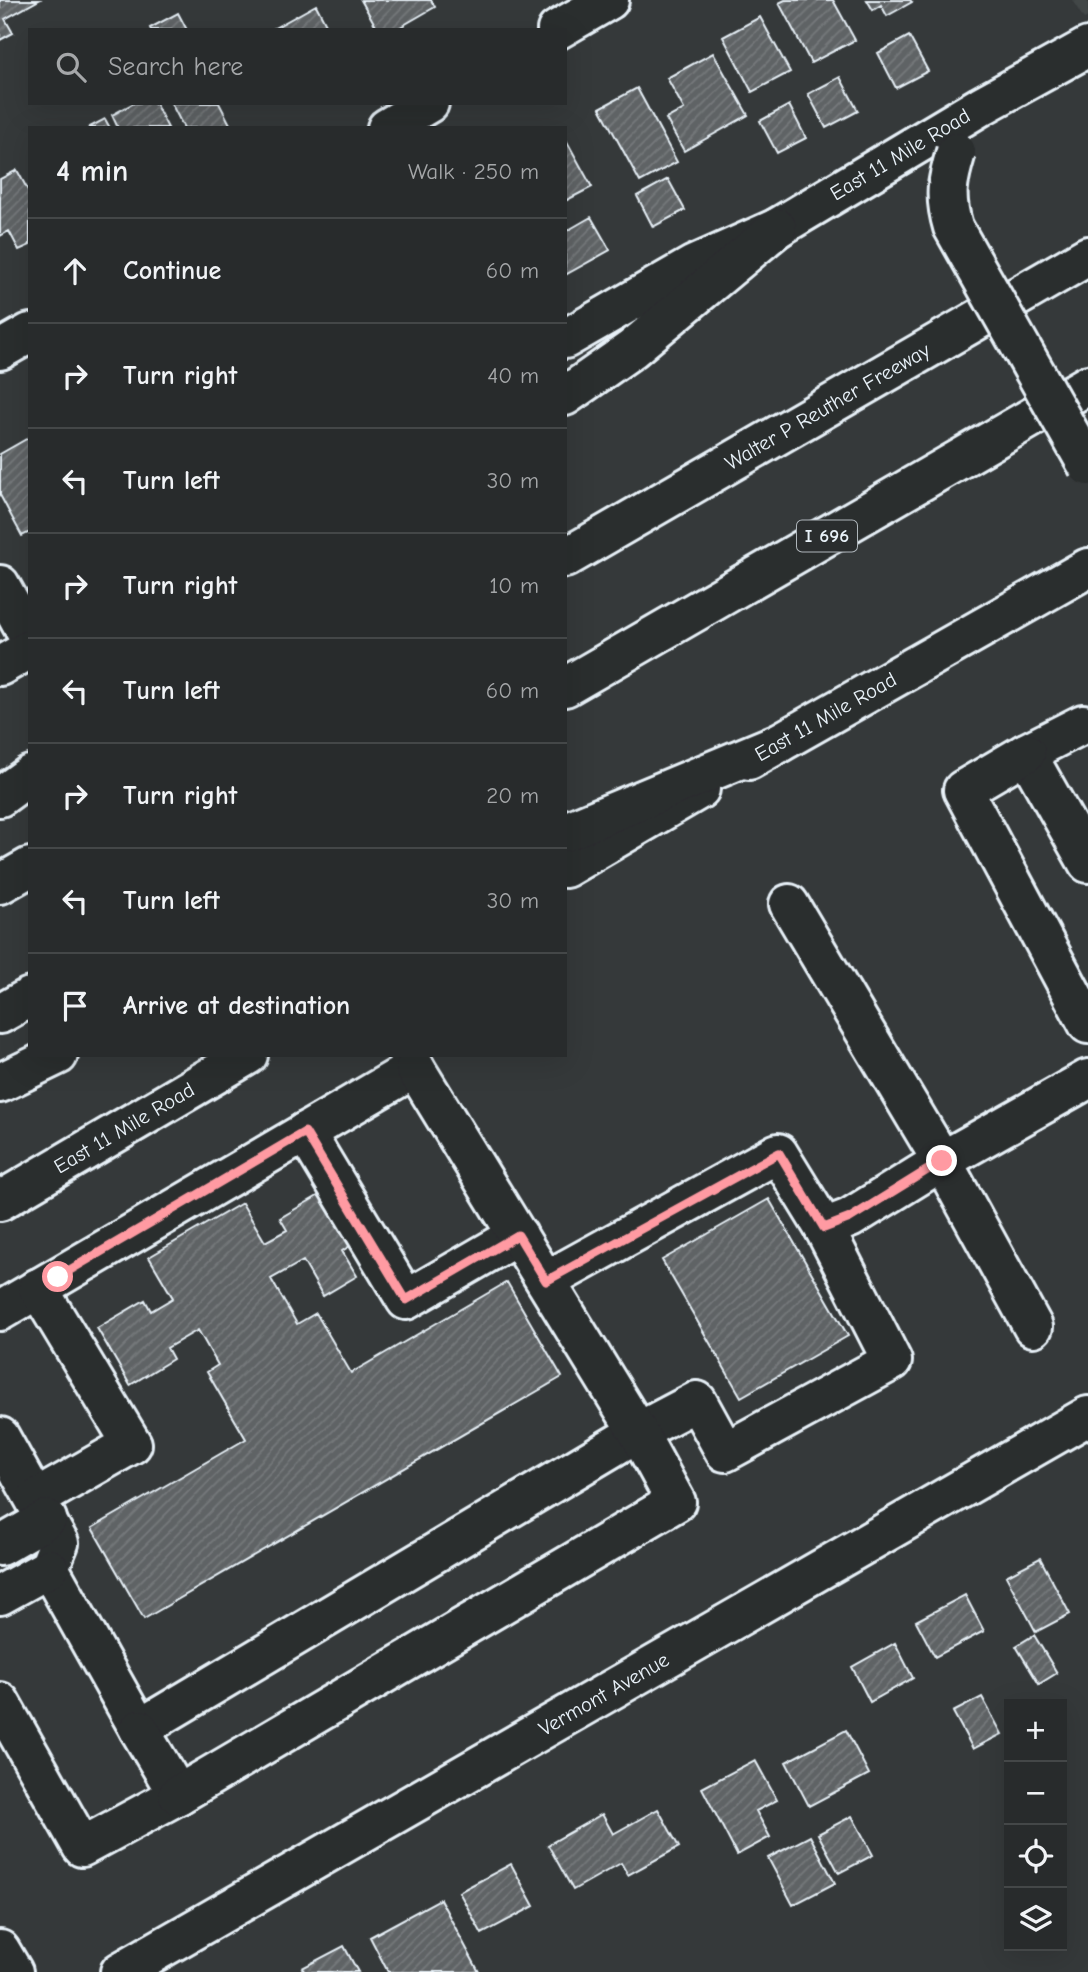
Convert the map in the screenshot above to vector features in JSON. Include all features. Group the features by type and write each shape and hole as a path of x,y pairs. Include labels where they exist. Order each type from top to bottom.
{"main road":[{"path":"560,28 609,0"},
{"name":"East 11 Mile Road","path":"567,338 694,265 777,228 981,106 1088,47"},
{"path":"390,126 426,105"},
{"path":"981,106 956,152 948,179 946,203 953,227 1088,466"},
{"path":"567,395 632,349 777,228"},
{"name":"Walter P Reuther Freeway","path":"567,557 1088,257"},
{"path":"0,350 28,333"},
{"name":"I 696","path":"567,686 1088,385"},
{"name":"East 11 Mile Road","path":"567,867 1088,568"},
{"path":"0,585 28,635"},
{"path":"0,666 28,650"},
{"path":"1086,726 1027,753 963,789 1088,1024"},
{"path":"567,831 779,743"},
{"path":"1027,753 1088,863"},
{"path":"0,797 28,776"},
{"path":"0,884 28,868"},
{"path":"789,904 942,1161 1033,1327"},
{"path":"0,1014 28,998"},
{"path":"0,1083 54,1057"},
{"name":"East 11 Mile Road","path":"0,1201 245,1057"},
{"path":"0,1311 305,1132 412,1062 638,1432 677,1502 178,1795 82,1847 0,1702"},
{"path":"824,1228 850,1218 942,1161 1088,1079"},
{"path":"305,1132 406,1300 518,1235"},
{"path":"139,1729 638,1432 697,1401 725,1452 892,1361 824,1228 779,1153 546,1281"},
{"path":"0,1546 42,1509 132,1444 38,1288"},
{"name":"Vermont Avenue","path":"120,1972 1088,1416"},
{"path":"0,1437 59,1544 49,1568 0,1595"},
{"path":"49,1568 178,1795"},
{"path":"0,1950 13,1972"}],"shaded area":[{"path":"1072,0 1088,0 1088,17 1084,19"}],"building":[{"path":"0,0 39,0 5,19 13,33 0,40"},
{"path":"361,0 431,0 435,7 398,28 377,28"},
{"path":"785,0 833,0 855,40 811,63 779,3"},
{"path":"867,0 912,2 887,16 881,5 873,10"},
{"path":"316,5 328,28 275,28"},
{"path":"178,13 186,28 150,28"},
{"path":"760,17 790,72 752,92 723,37"},
{"path":"909,36 928,71 896,88 878,53"},
{"path":"713,53 748,115 684,151 666,119 684,109 667,78"},
{"path":"840,77 858,111 826,128 808,94"},
{"path":"637,88 677,162 640,182 600,108"},
{"path":"130,105 156,105 167,126 117,126 112,115"},
{"path":"172,105 220,105 231,126 183,126"},
{"path":"789,105 806,138 777,153 760,121"},
{"path":"105,119 109,126 92,126"},
{"path":"567,142 592,187 567,200"},
{"path":"17,170 28,190 28,246 19,250 9,231 0,236 0,179"},
{"path":"668,179 685,210 653,227 637,196"},
{"path":"591,217 610,250 567,274 567,231"},
{"path":"28,438 28,533 22,536 0,495 0,454"},
{"path":"328,1190 358,1241 342,1251 357,1276 323,1296 303,1261 271,1279 297,1324 316,1313 351,1373 507,1282 562,1377 144,1619 92,1528 246,1439 207,1372 218,1365 198,1330 167,1348 173,1359 130,1385 97,1328 145,1300 151,1311 173,1298 149,1257 242,1203 265,1242 287,1230 280,1218"},
{"path":"769,1199 848,1336 741,1397 662,1260"},
{"path":"1040,1558 1070,1614 1036,1632 1006,1576"},
{"path":"965,1595 984,1631 935,1657 916,1621"},
{"path":"1034,1635 1057,1673 1039,1684 1016,1646"},
{"path":"895,1643 913,1678 870,1702 852,1667"},
{"path":"982,1697 1002,1734 973,1749 953,1712"},
{"path":"846,1730 869,1774 809,1806 786,1762"},
{"path":"755,1760 777,1800 756,1811 770,1837 737,1855 702,1788"},
{"path":"658,1809 679,1847 628,1875 621,1863 573,1890 548,1845 602,1814 613,1834"},
{"path":"852,1816 873,1855 839,1873 818,1834"},
{"path":"810,1836 835,1883 793,1905 768,1858"},
{"path":"511,1864 534,1906 482,1934 459,1892"},
{"path":"440,1899 479,1972 388,1972 370,1937"},
{"path":"344,1946 358,1972 305,1972 302,1968"}],"route":[{"path":"58,1277 305,1132 406,1300 518,1235 546,1281 779,1153 824,1228 850,1218 942,1161"}]}
